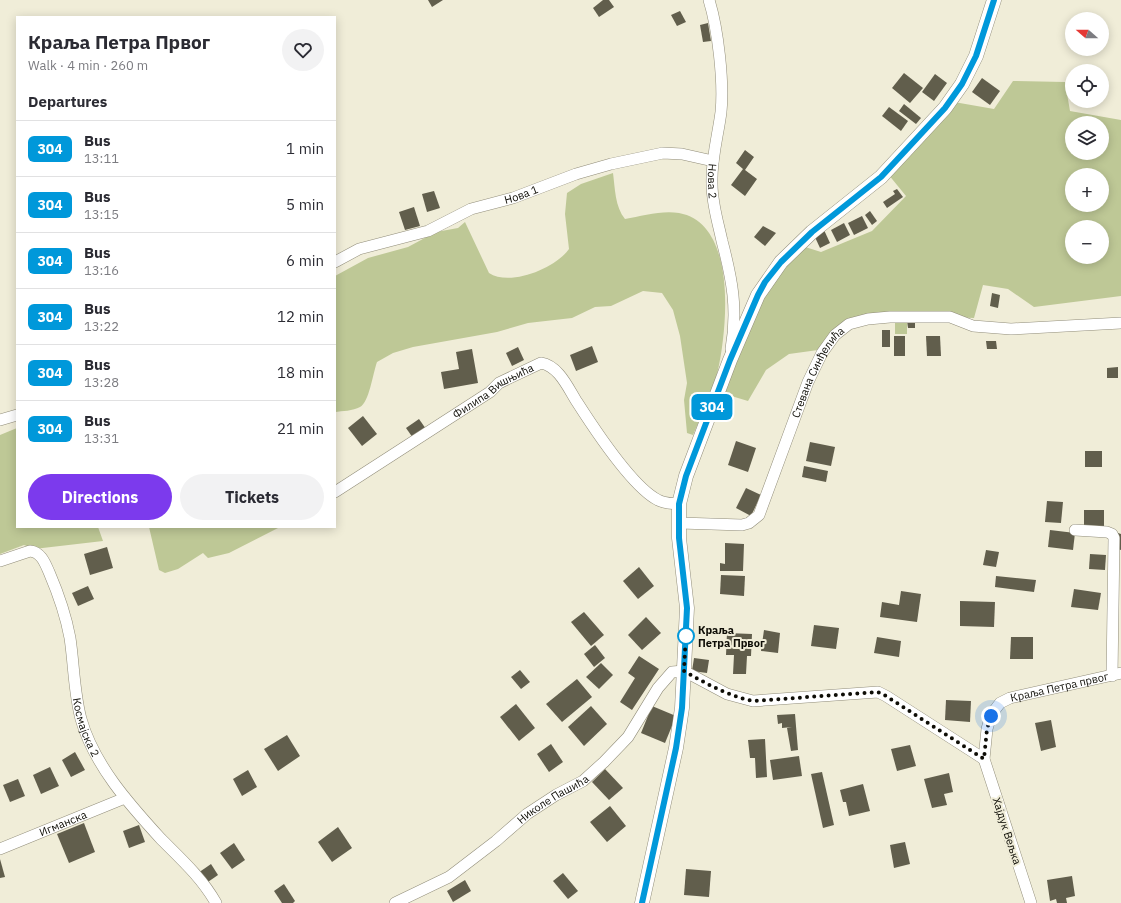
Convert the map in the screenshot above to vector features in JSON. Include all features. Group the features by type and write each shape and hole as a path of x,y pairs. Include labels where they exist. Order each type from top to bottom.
{"street":[{"name":"Нова 2","path":"709,0 718,42 721,85 721,109 713,161 712,184 714,206 728,263 735,319 730,360"},
{"path":"642,903 676,748 682,708 687,608 679,538 679,504 686,476 730,360 758,295 765,282 781,262 812,232 881,177 945,108 962,84 976,56 994,0"},
{"name":"Нова 1","path":"336,261 359,249 428,231 471,209 513,198 576,174 611,164 663,153 682,154 713,161"},
{"name":"Стевана Синђелића","path":"680,523 742,525 750,523 759,515 810,376 822,353 835,335 849,324 868,319 890,317 950,317 973,326 1011,329 1121,323"},
{"name":"Филипа Вишњића","path":"336,491 490,392 499,383 541,363 546,364 556,371 594,428 642,488 658,500 665,503 679,504"},
{"path":"0,420 16,415"},
{"path":"1075,530 1107,532 1112,534 1114,538 1117,674"},
{"name":"Космајска 2","path":"0,561 30,551 38,553 45,563 65,617 70,639 78,709 86,736 101,763 125,798 195,873 216,903"},
{"path":"684,671 727,694 753,701 878,692 984,759"},
{"name":"Николе Пашића","path":"395,903 449,877 496,841 527,814 556,795 583,781 628,737 668,676 672,672 684,671"},
{"name":"Краља Петра првог","path":"984,759 987,729 991,716 1000,703 1010,698 1117,674"},
{"name":"Хајдук Вељка","path":"984,759 1031,903"},
{"name":"Игманска","path":"0,849 125,798"}],"green space":[{"path":"1013,81 1065,82 1065,108 1069,108 1070,111 1098,116 1065,116 1065,160 1109,160 1109,118 1121,120 1121,296 1034,307 1008,289 983,285 974,318 865,314 818,350 789,354 766,370 748,401 718,392 755,303 802,246 821,252 872,231 906,196 888,174 954,102 994,109"},
{"path":"613,173 617,203 625,219 659,213 679,213 698,221 711,236 720,257 724,280 724,330 718,370 707,403 693,435 687,433 684,400 687,383 680,336 673,310 662,293 643,291 611,306 595,307 572,318 528,323 497,332 413,347 393,353 377,362 366,400 363,404 360,407 348,411 336,412 336,275 368,258 408,247 436,232 458,228 465,222 489,273 498,277 509,278 520,277 544,269 563,256 569,249 565,214 567,193 581,184"},
{"path":"895,320 907,320 907,334 895,334"},
{"path":"16,428 16,528 98,528 103,541 34,549 24,545 0,554 0,435"},
{"path":"149,528 278,528 229,553 208,558 203,553 178,569 165,573 159,570"}],"building":[{"path":"428,0 443,0 432,7"},
{"path":"603,0 609,0 614,7 599,17 593,8"},
{"path":"680,11 686,22 677,26 671,15"},
{"path":"708,23 711,41 703,42 700,25"},
{"path":"904,73 923,88 910,103 892,88"},
{"path":"935,74 947,83 934,101 922,92"},
{"path":"982,78 1000,91 990,105 972,92"},
{"path":"904,104 921,118 916,124 899,111"},
{"path":"889,107 908,121 901,131 882,116"},
{"path":"745,150 754,157 745,170 757,179 745,196 731,185 743,169 736,163"},
{"path":"897,189 903,197 887,208 883,202 895,194 893,191"},
{"path":"434,191 440,208 427,212 422,194"},
{"path":"414,207 420,226 405,230 399,212"},
{"path":"870,211 877,221 872,225 865,215"},
{"path":"862,216 868,228 854,235 848,223"},
{"path":"844,223 850,235 837,242 831,230"},
{"path":"763,226 776,233 765,246 754,237"},
{"path":"824,230 830,243 820,248 814,235"},
{"path":"992,293 1000,295 998,308 990,306"},
{"path":"907,321 915,321 915,328 908,328"},
{"path":"882,330 890,330 890,347 882,347"},
{"path":"894,336 905,336 905,356 894,356"},
{"path":"926,336 940,336 941,356 927,356"},
{"path":"986,341 996,341 997,349 987,349"},
{"path":"592,346 598,362 576,371 570,355"},
{"path":"518,347 524,360 512,366 506,353"},
{"path":"472,349 478,383 444,389 441,372 459,369 456,352"},
{"path":"1118,367 1118,378 1107,378 1107,368"},
{"path":"363,416 377,434 362,446 348,428"},
{"path":"419,419 426,429 413,438 406,428"},
{"path":"736,441 756,448 748,472 728,465"},
{"path":"810,442 835,447 831,466 806,461"},
{"path":"1085,451 1102,451 1102,467 1085,467"},
{"path":"804,466 828,471 826,482 802,477"},
{"path":"746,488 761,495 751,516 736,508"},
{"path":"1047,501 1063,502 1061,523 1045,522"},
{"path":"1084,510 1104,510 1104,527 1084,526"},
{"path":"1050,530 1075,533 1073,550 1048,547"},
{"path":"1118,533 1121,534 1121,550 1117,549"},
{"path":"725,543 744,544 743,571 720,571 720,563 725,564"},
{"path":"107,547 113,568 90,575 84,554"},
{"path":"986,550 999,552 996,567 983,565"},
{"path":"1090,554 1106,555 1105,570 1089,569"},
{"path":"639,567 654,586 638,599 623,581"},
{"path":"721,575 745,576 744,596 720,594"},
{"path":"996,576 1036,580 1034,592 995,587"},
{"path":"88,586 94,599 78,606 72,593"},
{"path":"1074,589 1101,593 1098,610 1071,607"},
{"path":"901,591 921,594 917,622 880,617 882,602 899,605"},
{"path":"960,601 995,602 994,627 960,626"},
{"path":"584,612 604,635 591,646 571,622"},
{"path":"646,617 661,633 642,650 628,635"},
{"path":"814,625 839,628 836,649 811,646"},
{"path":"764,630 780,633 778,653 761,651"},
{"path":"727,633 752,634 751,656 747,656 746,674 733,674 734,655 726,655"},
{"path":"877,637 901,641 899,657 874,653"},
{"path":"1011,637 1033,637 1033,659 1010,659"},
{"path":"595,645 605,658 594,667 584,654"},
{"path":"639,656 659,669 632,710 620,702 635,678 628,673"},
{"path":"694,658 709,660 707,673 692,671"},
{"path":"601,663 613,675 599,689 586,677"},
{"path":"520,670 530,682 521,689 511,677"},
{"path":"577,679 592,697 562,722 546,704"},
{"path":"946,700 971,701 970,722 945,720"},
{"path":"516,704 535,728 519,741 500,717"},
{"path":"591,706 607,724 584,746 568,727"},
{"path":"652,706 676,716 665,743 641,733"},
{"path":"795,714 798,750 791,751 787,728 792,727 782,728 782,723 778,724 777,715"},
{"path":"1051,720 1056,747 1041,751 1035,723"},
{"path":"287,735 300,756 278,771 264,749"},
{"path":"765,739 767,777 756,778 755,758 750,758 748,740"},
{"path":"551,744 563,762 549,772 537,754"},
{"path":"910,745 916,766 897,771 891,749"},
{"path":"75,752 85,770 71,777 62,760"},
{"path":"799,756 802,776 773,780 770,760"},
{"path":"50,767 59,786 41,794 33,775"},
{"path":"605,769 623,788 609,800 592,782"},
{"path":"248,770 257,787 242,796 233,779"},
{"path":"822,772 834,825 823,828 811,774"},
{"path":"949,773 953,792 944,794 947,805 932,808 924,779"},
{"path":"18,779 25,796 10,802 3,785"},
{"path":"863,784 870,811 849,816 846,802 843,802 840,790"},
{"path":"610,806 626,826 607,842 590,822"},
{"path":"84,823 95,852 69,863 57,834"},
{"path":"139,825 145,842 129,848 123,831"},
{"path":"338,827 352,848 332,862 318,842"},
{"path":"905,842 910,864 894,868 890,845"},
{"path":"234,843 245,860 232,869 220,853"},
{"path":"0,859 5,877 0,878"},
{"path":"211,864 218,875 205,884 198,873"},
{"path":"686,869 711,871 709,897 684,895"},
{"path":"563,873 578,891 568,899 553,881"},
{"path":"1072,876 1075,896 1066,898 1067,903 1057,903 1056,899 1050,901 1047,880"},
{"path":"465,880 471,891 453,902 447,891"},
{"path":"284,884 295,901 293,903 282,903 274,891"}],"bus line":[{"name":"304","path":"642,903 676,748 682,708 687,608 679,538 679,504 686,476 730,360 758,295 765,282 781,262 812,232 863,193 881,177 912,146 945,108 970,70 982,40 994,0"}],"place":[{"name":"Краља Петра Првог","path":"686,636"}],"route":[{"path":"686,636 686,632 684,671 727,694 738,698 753,701 878,692 984,759 987,729 991,716"}]}
